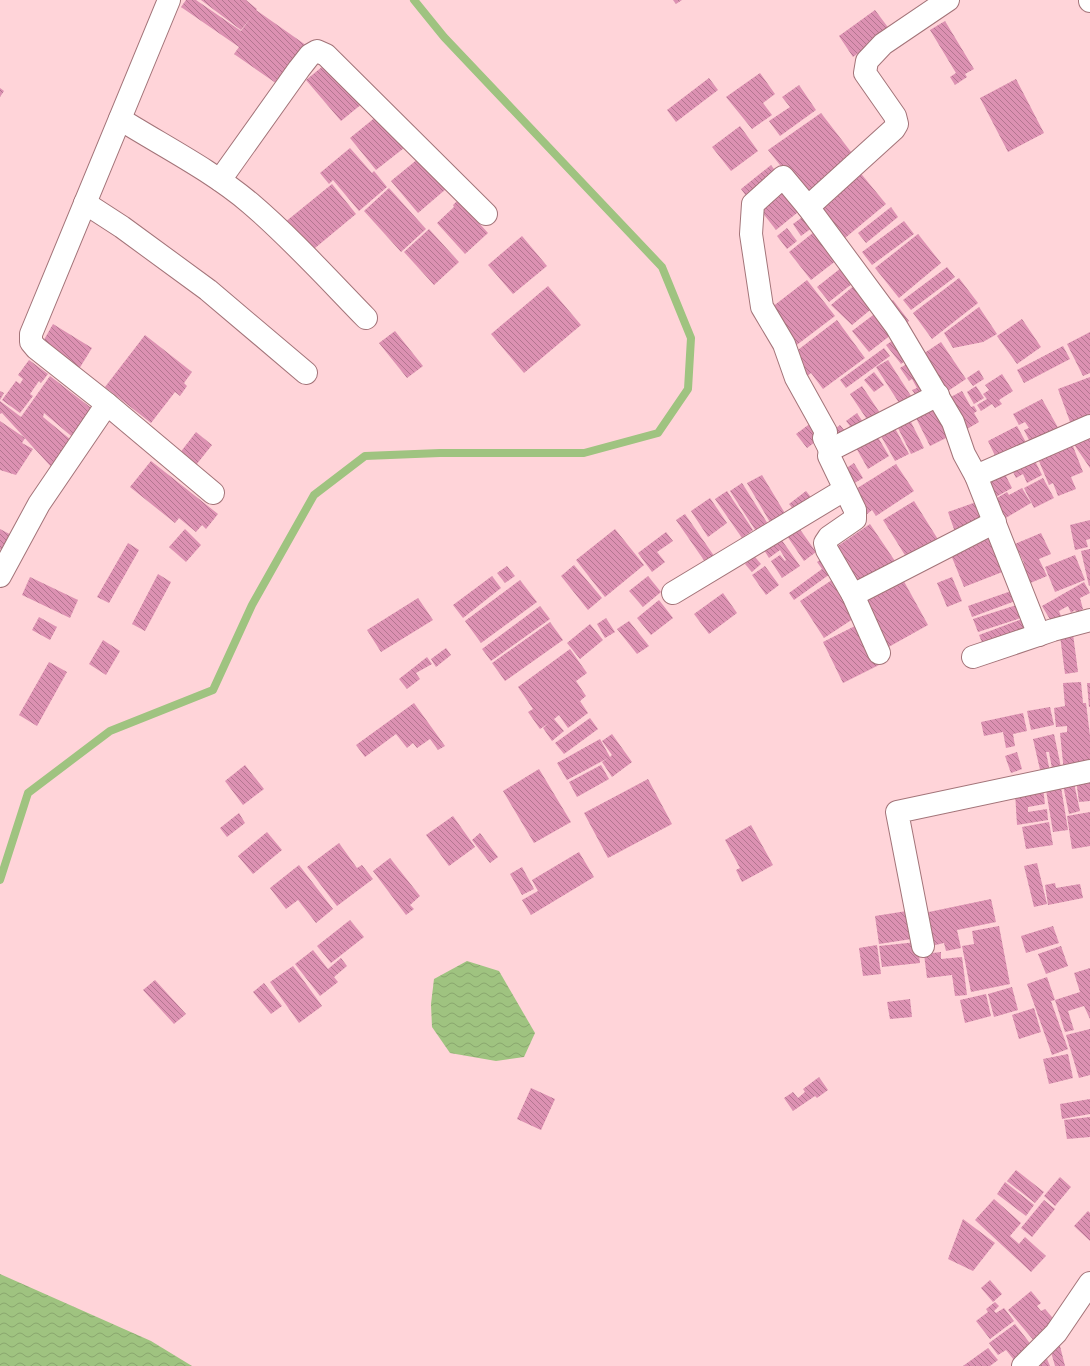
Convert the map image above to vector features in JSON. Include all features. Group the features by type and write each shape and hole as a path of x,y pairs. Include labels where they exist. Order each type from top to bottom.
{"street":[{"path":"169,0 31,334 31,342 36,348 107,404 213,493"},
{"path":"808,207 894,129 897,124 895,116 865,73 867,61 883,44 948,0"},
{"path":"220,180 299,69 310,55 317,51 326,55 486,214"},
{"path":"120,119 220,180 250,203 282,232 366,318"},
{"path":"879,653 853,595 827,550 825,543 829,537 855,519 855,510 844,490 829,456 830,450 824,438 826,432 796,378 784,344 762,307 751,234 753,204 783,177 808,207 896,326 938,395 953,422 964,454 976,476 1039,635"},
{"path":"85,203 122,227 208,290 306,373"},
{"path":"830,450 938,395"},
{"path":"0,576 39,504 107,404"},
{"path":"976,476 1090,426"},
{"path":"673,593 844,490"},
{"path":"853,595 995,522"},
{"path":"973,657 1090,620"},
{"path":"923,946 897,812 1090,771"},
{"path":"1023,1366 1056,1333 1090,1283"}],"water":[{"path":"467,961 499,971 535,1033 524,1057 496,1061 450,1053 432,1027 431,1004 434,979"},
{"path":"0,1274 151,1341 192,1366 0,1366"}],"building":[{"path":"186,0 196,0 241,31 252,16 241,30 201,0 246,0 257,9 256,10 310,48 283,88 234,54 239,47 181,7"},
{"path":"673,0 682,0 676,4"},
{"path":"875,10 890,30 853,57 839,36"},
{"path":"945,21 974,69 965,74 967,77 955,85 950,77 956,73 930,30"},
{"path":"328,62 363,103 341,121 306,80"},
{"path":"760,73 775,94 763,103 772,115 752,129 726,97"},
{"path":"709,78 718,90 676,122 667,110"},
{"path":"1016,79 1044,133 1008,152 980,98"},
{"path":"799,85 816,110 780,136 769,121 790,107 782,97"},
{"path":"0,88 4,91 0,97"},
{"path":"821,113 858,161 807,199 768,150"},
{"path":"377,116 404,148 376,170 350,138"},
{"path":"740,126 758,151 731,171 712,147"},
{"path":"350,148 372,173 374,171 387,187 359,211 333,180 329,184 320,173"},
{"path":"419,158 446,189 418,213 391,181"},
{"path":"771,165 779,176 749,200 741,189"},
{"path":"858,170 886,204 845,238 816,204"},
{"path":"332,184 356,214 309,253 284,223"},
{"path":"786,186 803,208 776,230 759,208"},
{"path":"389,188 426,229 401,252 364,211"},
{"path":"458,200 488,233 465,254 437,223 454,207 453,205"},
{"path":"891,207 898,217 866,243 858,233"},
{"path":"812,210 820,222 801,236 793,224"},
{"path":"904,221 914,234 872,265 862,252"},
{"path":"824,224 846,253 811,280 789,252"},
{"path":"787,228 797,241 787,249 777,236"},
{"path":"429,229 459,262 434,285 404,252"},
{"path":"918,234 941,263 899,298 875,268"},
{"path":"522,236 547,266 513,294 488,265"},
{"path":"851,260 862,276 829,302 817,287"},
{"path":"947,267 955,277 911,310 903,300"},
{"path":"868,274 887,296 852,325 831,305"},
{"path":"959,278 978,303 932,339 913,313"},
{"path":"807,280 835,316 794,347 767,311"},
{"path":"548,286 581,325 524,373 491,334"},
{"path":"893,300 909,321 869,352 852,331"},
{"path":"979,307 997,334 983,342 953,348 944,333"},
{"path":"1022,319 1041,347 1017,364 997,336"},
{"path":"837,320 865,358 823,389 811,373 806,377 790,356"},
{"path":"53,324 92,348 79,369 41,345"},
{"path":"395,331 423,366 407,378 379,343"},
{"path":"1090,332 1090,373 1083,376 1067,344"},
{"path":"145,335 192,372 184,383 187,386 180,396 175,392 151,423 105,387"},
{"path":"892,341 899,350 913,354 901,364 886,345"},
{"path":"941,342 966,379 948,391 923,354"},
{"path":"1063,346 1070,359 1024,383 1017,370"},
{"path":"884,348 890,356 846,388 840,380"},
{"path":"915,359 936,391 920,401 912,390 917,388 912,379 909,381 900,368"},
{"path":"29,360 48,374 41,383 39,381 30,394 33,396 20,413 2,400 16,381 20,384 23,379 18,375"},
{"path":"888,360 913,399 901,406 876,367"},
{"path":"979,370 984,379 973,386 967,378"},
{"path":"874,372 884,385 874,392 864,380"},
{"path":"1002,374 1013,391 999,400 1002,404 995,408 992,404 981,411 977,405 987,399 983,394 989,390 985,385"},
{"path":"50,376 99,414 76,440 44,413 43,417 76,444 54,470 2,413 0,414 0,401 21,417"},
{"path":"1090,377 1090,424 1073,430 1058,389"},
{"path":"862,386 880,413 868,421 850,394"},
{"path":"976,386 984,398 974,404 967,392"},
{"path":"0,391 4,393 0,400"},
{"path":"962,391 971,407 974,406 977,411 974,413 979,422 967,429 949,398"},
{"path":"1042,399 1061,433 1033,448 1024,430 1029,428 1025,422 1019,425 1013,414"},
{"path":"937,402 954,434 930,446 914,414"},
{"path":"857,413 863,422 831,446 824,437 840,425 845,431 850,426 846,421"},
{"path":"908,416 924,448 911,454 895,422"},
{"path":"815,420 826,434 807,448 796,434"},
{"path":"0,421 25,438 22,443 33,449 16,475 0,470"},
{"path":"891,421 909,454 895,461 877,429"},
{"path":"1017,426 1029,448 999,464 988,441"},
{"path":"196,432 212,445 192,470 176,458"},
{"path":"876,434 889,456 868,469 855,446"},
{"path":"1090,435 1090,468 1073,443"},
{"path":"1071,441 1083,472 1071,477 1076,489 1058,496 1053,483 1049,485 1036,454"},
{"path":"1032,455 1042,475 1027,483 1023,474 1016,478 1010,466"},
{"path":"151,461 218,514 206,529 202,525 196,532 179,518 175,523 130,487"},
{"path":"854,463 863,478 848,487 839,473"},
{"path":"896,464 914,491 876,516 872,510 866,515 851,492"},
{"path":"1001,466 1012,488 994,498 982,476"},
{"path":"762,475 789,520 774,529 747,483"},
{"path":"1043,478 1054,498 1034,508 1024,488"},
{"path":"742,483 773,532 761,539 730,491"},
{"path":"1022,488 1031,503 1004,519 992,501 1007,492 1009,495"},
{"path":"727,491 753,530 742,538 715,499"},
{"path":"806,491 814,501 797,514 789,504"},
{"path":"710,498 727,523 708,537 691,511"},
{"path":"982,500 990,522 956,535 948,512"},
{"path":"914,501 939,541 908,560 883,520"},
{"path":"685,514 719,563 710,569 676,520"},
{"path":"1090,520 1090,539 1086,540 1088,547 1075,550 1070,525"},
{"path":"870,524 897,564 859,589 832,550"},
{"path":"799,528 816,552 804,561 787,536"},
{"path":"0,529 19,539 11,554 0,549"},
{"path":"185,529 201,545 186,562 169,547"},
{"path":"615,529 644,565 605,597 576,560"},
{"path":"995,531 1010,569 964,587 949,550"},
{"path":"666,532 673,541 657,552 665,562 652,572 638,553"},
{"path":"1041,533 1051,554 1039,559 1047,576 1028,584 1019,565 1024,563 1015,544"},
{"path":"781,539 800,566 782,578 771,561 780,555 785,561 786,560 780,550 769,558 764,550"},
{"path":"128,543 139,550 109,603 97,597"},
{"path":"1090,549 1090,585 1089,586 1081,551"},
{"path":"827,555 837,569 794,600 789,593 822,569 817,562"},
{"path":"1075,555 1085,580 1055,592 1045,567"},
{"path":"754,556 761,564 752,572 745,564"},
{"path":"574,565 602,598 588,610 561,576"},
{"path":"507,566 515,576 505,583 497,573"},
{"path":"765,566 779,585 766,595 752,575"},
{"path":"158,574 171,582 145,631 132,624"},
{"path":"492,576 501,588 463,618 453,605"},
{"path":"648,576 661,592 643,607 629,591"},
{"path":"901,576 928,625 885,649 858,600"},
{"path":"30,577 78,600 70,618 22,595"},
{"path":"952,577 962,601 947,607 937,583"},
{"path":"835,578 859,615 824,638 800,601"},
{"path":"520,580 537,602 481,643 465,621"},
{"path":"1084,582 1090,593 1080,598 1083,609 1077,613 1075,610 1071,613 1068,606 1059,611 1061,616 1051,621 1042,606"},
{"path":"1017,589 1021,599 972,617 968,606"},
{"path":"723,593 737,613 709,634 694,614"},
{"path":"418,598 433,620 381,652 367,630"},
{"path":"659,600 673,618 651,635 637,618"},
{"path":"1023,603 1027,616 978,632 973,619"},
{"path":"540,606 550,619 491,661 482,649"},
{"path":"1030,616 1036,633 986,652 979,635"},
{"path":"39,617 57,627 50,640 32,630"},
{"path":"606,618 615,632 605,638 597,624"},
{"path":"629,621 649,646 637,654 617,629"},
{"path":"550,622 563,640 505,681 492,663"},
{"path":"861,623 881,664 843,683 823,642"},
{"path":"590,624 603,640 580,659 567,643"},
{"path":"1073,634 1078,672 1065,674 1060,636"},
{"path":"103,640 120,651 106,675 89,664"},
{"path":"446,648 451,655 436,667 431,659"},
{"path":"570,649 587,673 576,681 586,696 580,701 588,713 568,728 559,715 554,719 564,731 552,741 543,728 549,723 540,729 528,712 533,709 518,687"},
{"path":"427,657 432,664 416,673 420,679 407,689 399,679"},
{"path":"49,662 67,672 37,726 19,715"},
{"path":"1081,682 1083,703 1086,703 1090,736 1090,769 1064,772 1060,733 1067,732 1067,726 1056,727 1054,708 1065,706 1063,683"},
{"path":"1087,683 1090,683 1090,707 1089,707"},
{"path":"414,703 445,746 438,750 430,739 417,748 413,743 407,748 396,734 365,757 356,745"},
{"path":"1050,707 1054,725 1031,730 1027,711"},
{"path":"1023,713 1027,731 1013,734 1015,746 1006,748 1003,732 984,736 981,722"},
{"path":"590,718 598,729 564,754 555,743"},
{"path":"612,734 632,762 612,777 602,762 608,758 567,780 557,763 600,739 610,757 612,755 602,741"},
{"path":"1054,734 1062,772 1053,774 1049,752 1046,752 1050,772 1041,774 1033,739"},
{"path":"1017,752 1022,769 1011,773 1005,756"},
{"path":"245,765 264,789 243,805 225,781"},
{"path":"601,765 609,779 577,797 569,782"},
{"path":"539,769 571,822 534,843 503,791"},
{"path":"1090,777 1090,801 1079,802 1076,779"},
{"path":"648,779 672,824 608,858 584,813"},
{"path":"1074,783 1080,811 1069,814 1063,785"},
{"path":"1061,787 1068,830 1053,832 1046,790"},
{"path":"1043,788 1045,804 1028,807 1028,812 1047,809 1048,820 1017,825 1015,792"},
{"path":"1090,812 1090,846 1072,849 1067,816"},
{"path":"239,813 245,823 227,837 220,828"},
{"path":"453,816 475,847 449,866 426,835"},
{"path":"1049,822 1053,845 1026,849 1022,827"},
{"path":"751,825 773,865 742,882 736,870 740,868 725,840"},
{"path":"267,832 282,850 253,874 238,856"},
{"path":"480,833 498,857 490,863 472,840"},
{"path":"339,843 357,868 362,865 373,879 337,906 307,867"},
{"path":"579,852 594,877 531,915 522,900 538,891 532,880"},
{"path":"390,858 420,896 410,905 414,909 406,915 373,871"},
{"path":"1037,863 1047,904 1034,907 1024,866"},
{"path":"299,865 333,909 316,923 298,900 286,909 270,888"},
{"path":"522,867 534,889 522,895 510,874"},
{"path":"1055,883 1056,888 1080,884 1083,898 1048,905 1045,885"},
{"path":"991,899 996,922 957,930 961,948 946,951 944,943 927,947 924,913"},
{"path":"913,910 918,938 879,944 875,916"},
{"path":"350,920 364,937 331,963 317,946"},
{"path":"999,926 1010,984 971,992 962,946 974,944 972,931"},
{"path":"1053,926 1059,943 1026,953 1021,936"},
{"path":"917,942 920,963 882,967 879,946"},
{"path":"877,945 881,974 863,976 859,948"},
{"path":"1061,946 1068,966 1046,974 1038,954"},
{"path":"313,950 328,969 341,958 347,966 334,977 338,982 320,996 295,964"},
{"path":"941,952 941,959 962,957 967,995 955,996 952,975 927,978 924,954"},
{"path":"293,966 322,1006 299,1023 270,982"},
{"path":"1090,968 1090,1019 1084,1006 1068,1011 1074,1030 1065,1032 1055,1000 1080,992 1074,973"},
{"path":"1047,977 1055,1000 1051,1001 1068,1049 1052,1055 1027,984"},
{"path":"155,980 186,1014 174,1024 143,990"},
{"path":"264,983 282,1006 271,1014 253,992"},
{"path":"1012,987 1018,1010 994,1017 988,994"},
{"path":"986,994 991,1016 965,1023 960,1000"},
{"path":"910,999 912,1017 890,1019 887,1002"},
{"path":"1034,1008 1041,1032 1019,1039 1012,1015"},
{"path":"1090,1029 1090,1075 1079,1078 1066,1035"},
{"path":"1068,1054 1073,1078 1049,1084 1043,1059"},
{"path":"819,1077 828,1090 817,1098 815,1096 793,1111 784,1098 793,1092 798,1098 805,1092 803,1089"},
{"path":"531,1088 555,1099 541,1130 517,1119"},
{"path":"1090,1099 1090,1114 1062,1119 1060,1104"},
{"path":"1090,1117 1090,1137 1067,1139 1064,1120"},
{"path":"1016,1170 1044,1192 1035,1203 1007,1181"},
{"path":"1060,1177 1071,1187 1055,1206 1044,1196"},
{"path":"1005,1182 1034,1205 1026,1216 997,1194"},
{"path":"994,1199 1021,1223 1010,1236 1019,1244 1025,1237 1046,1256 1031,1272 975,1220"},
{"path":"1044,1200 1055,1209 1032,1237 1021,1228"},
{"path":"1088,1211 1090,1213 1090,1241 1074,1226"},
{"path":"963,1219 995,1243 973,1271 948,1259"},
{"path":"990,1280 1002,1294 993,1302 981,1288"},
{"path":"1031,1291 1041,1303 1037,1306 1041,1311 1045,1309 1058,1324 1035,1342 1008,1310"},
{"path":"995,1302 999,1306 994,1311 996,1313 1004,1308 1014,1321 990,1339 976,1321 988,1312 986,1309"},
{"path":"1015,1324 1032,1346 1014,1360 1006,1350 998,1355 989,1343"},
{"path":"1059,1342 1065,1366 1055,1366 1049,1345"},
{"path":"988,1348 998,1360 990,1366 963,1366"},
{"path":"1047,1359 1050,1366 1027,1366"}],"waterway":[{"path":"0,880 28,793 110,731 213,690 252,605 314,495 365,456 440,453 584,453 658,433 688,389 691,338 662,267 444,37 414,0"}]}
